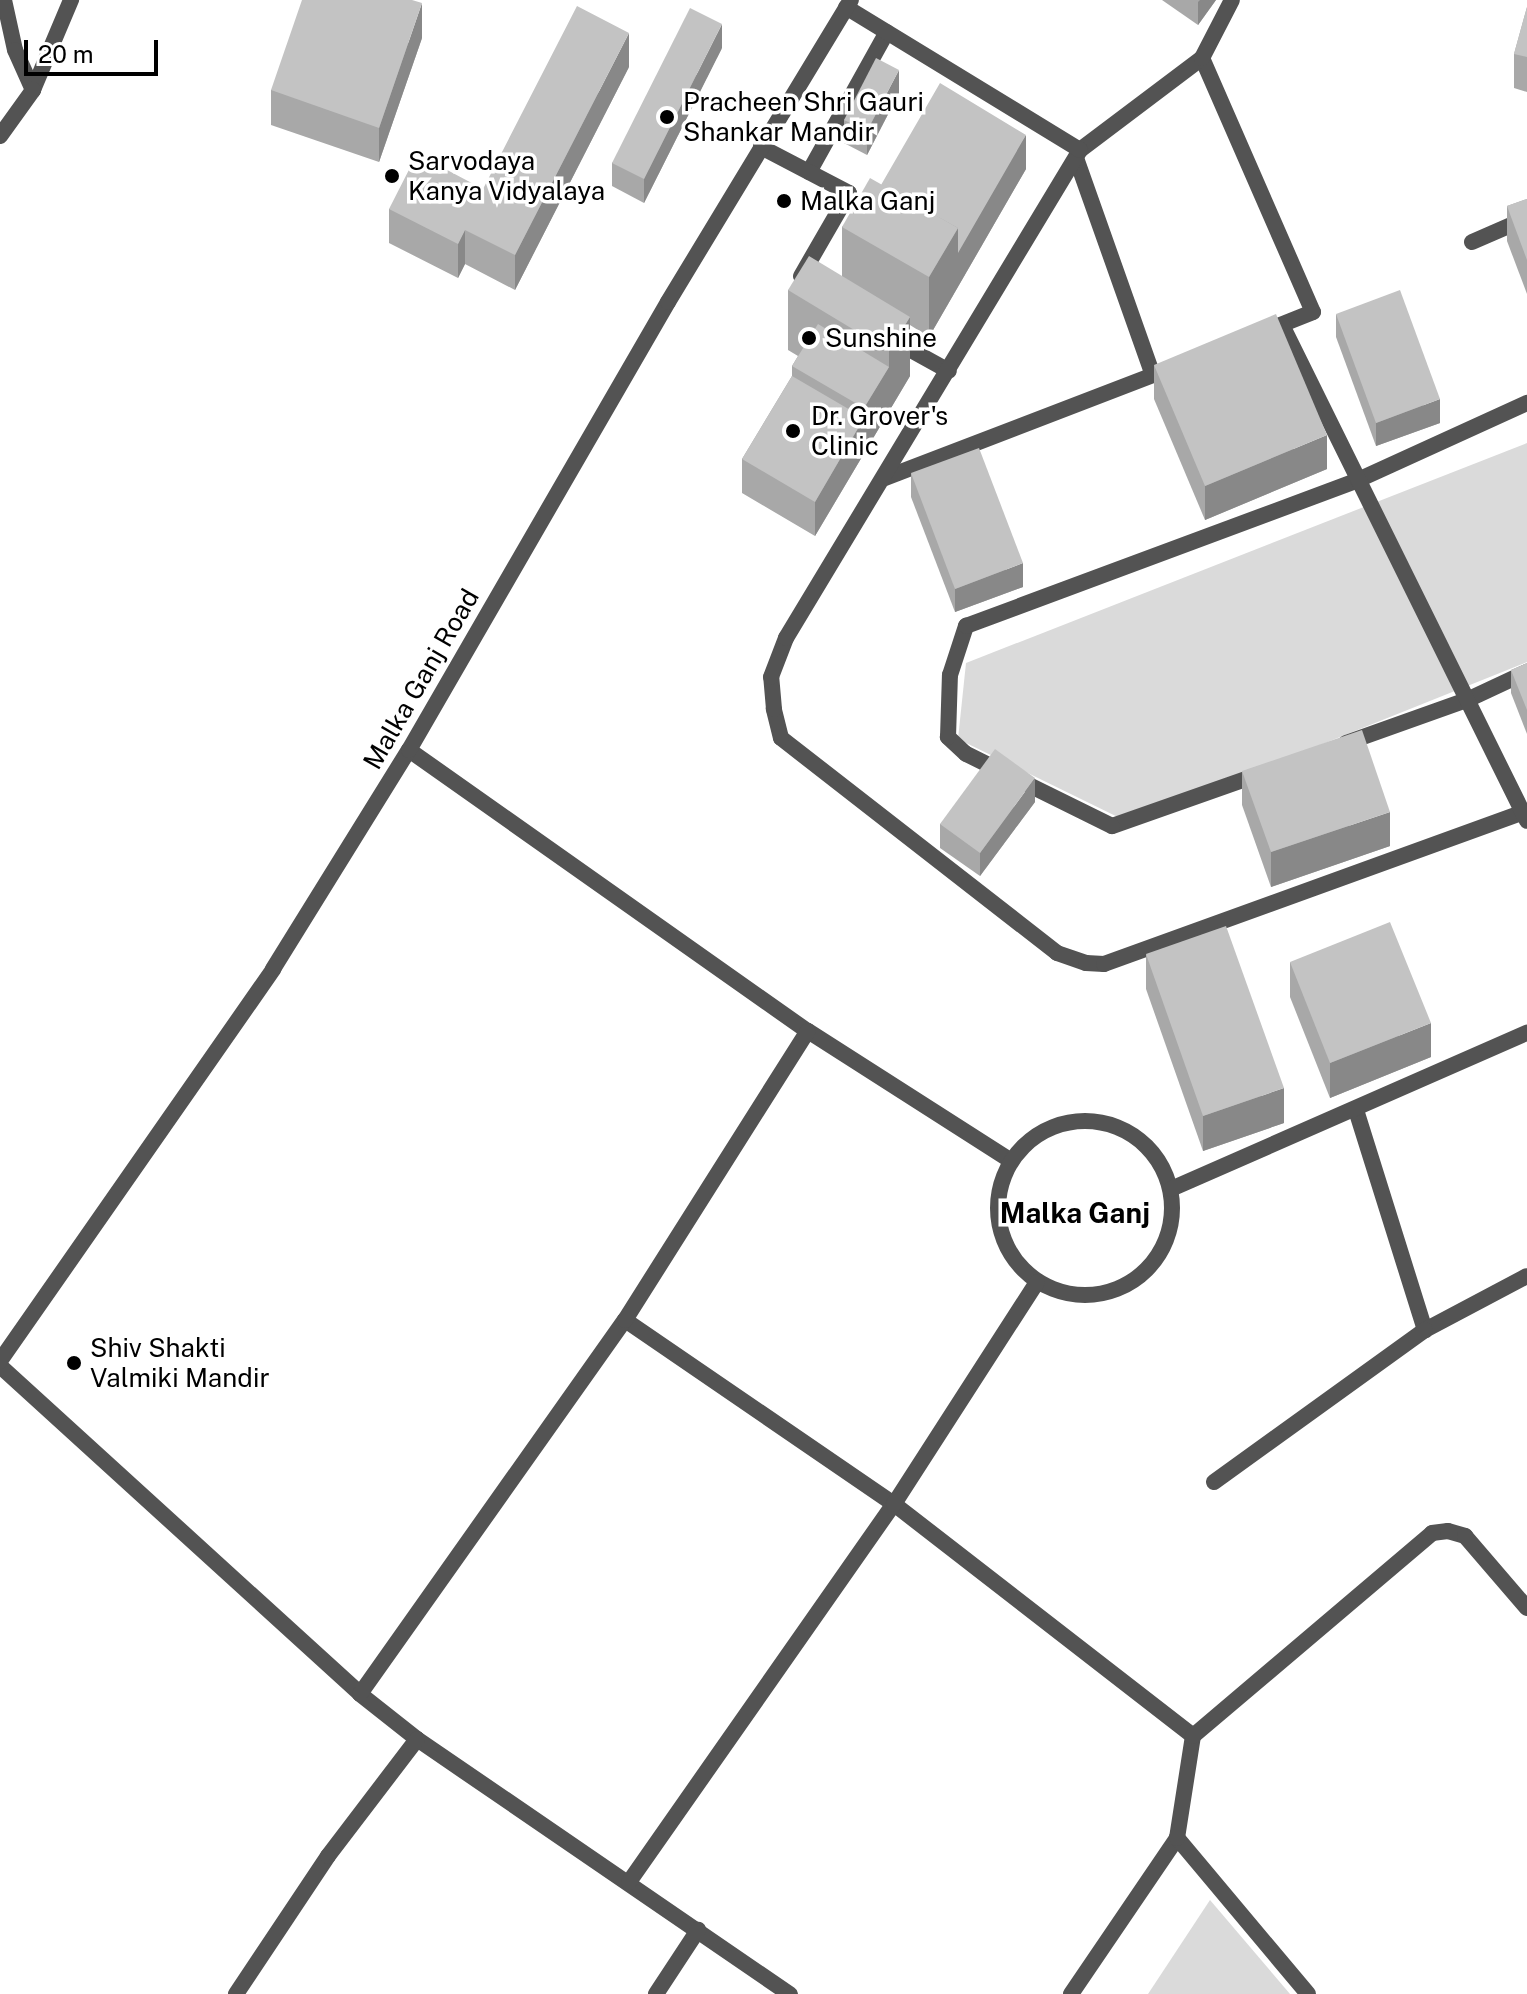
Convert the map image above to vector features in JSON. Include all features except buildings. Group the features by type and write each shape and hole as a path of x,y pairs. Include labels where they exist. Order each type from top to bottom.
{"street":[{"path":"4,0 15,50 33,90"},
{"path":"0,136 33,90 71,0"},
{"path":"1232,0 1202,58 1078,154 786,638 771,677 781,738 1057,953 1086,963 1104,964 1526,815 1282,325"},
{"path":"848,4 1078,154 1153,375"},
{"name":"Malka Ganj Road","path":"0,1364 273,969 409,750 761,147 848,4"},
{"path":"809,172 887,32"},
{"path":"1202,58 1313,312 1253,336"},
{"path":"761,147 849,193 796,285 807,291"},
{"path":"1472,242 1527,218"},
{"path":"882,334 949,371"},
{"path":"885,478 1196,358"},
{"path":"1276,768 1112,826 966,754 948,737 950,675 966,626 1358,480 1527,403"},
{"path":"1336,746 1467,700 1527,672"},
{"path":"409,750 808,1031 1010,1160"},
{"path":"360,1694 625,1320 808,1031"},
{"path":"1171,1189 1527,1033"},
{"path":"1356,1110 1425,1330"},
{"path":"1100,1121 1132,1134 1157,1158 1171,1189 1172,1223 1159,1255 1136,1280 1104,1294 1070,1295 1037,1282 1013,1258 999,1227 998,1192 1010,1160 1034,1136 1066,1122 1100,1121"},
{"path":"1214,1482 1425,1330 1527,1276"},
{"path":"629,1882 894,1504 1037,1282"},
{"path":"625,1320 894,1504 1193,1736"},
{"path":"0,1364 360,1694 417,1739 790,1994"},
{"path":"1071,1994 1177,1838 1193,1736 1432,1533 1448,1531 1465,1536 1527,1608"},
{"path":"236,1994 328,1856 417,1739"},
{"path":"1177,1838 1308,1994"},
{"path":"656,1994 698,1930"}],"shaded area":[{"path":"1527,443 1527,662 1128,822 958,739 966,663"},
{"path":"1210,1900 1290,1994 1148,1994"}],"place":[{"name":"Pracheen Shri Gauri Shankar Mandir","path":"667,117"},
{"name":"Sarvodaya Kanya Vidyalaya","path":"392,176"},
{"name":"Malka Ganj","path":"784,201"},
{"name":"Sunshine","path":"809,338"},
{"name":"Dr. Grover's Clinic","path":"793,431"},
{"name":"Shiv Shakti Valmiki Mandir","path":"74,1363"}],"district":[{"name":"Malka Ganj","path":"1075,1213"}]}
